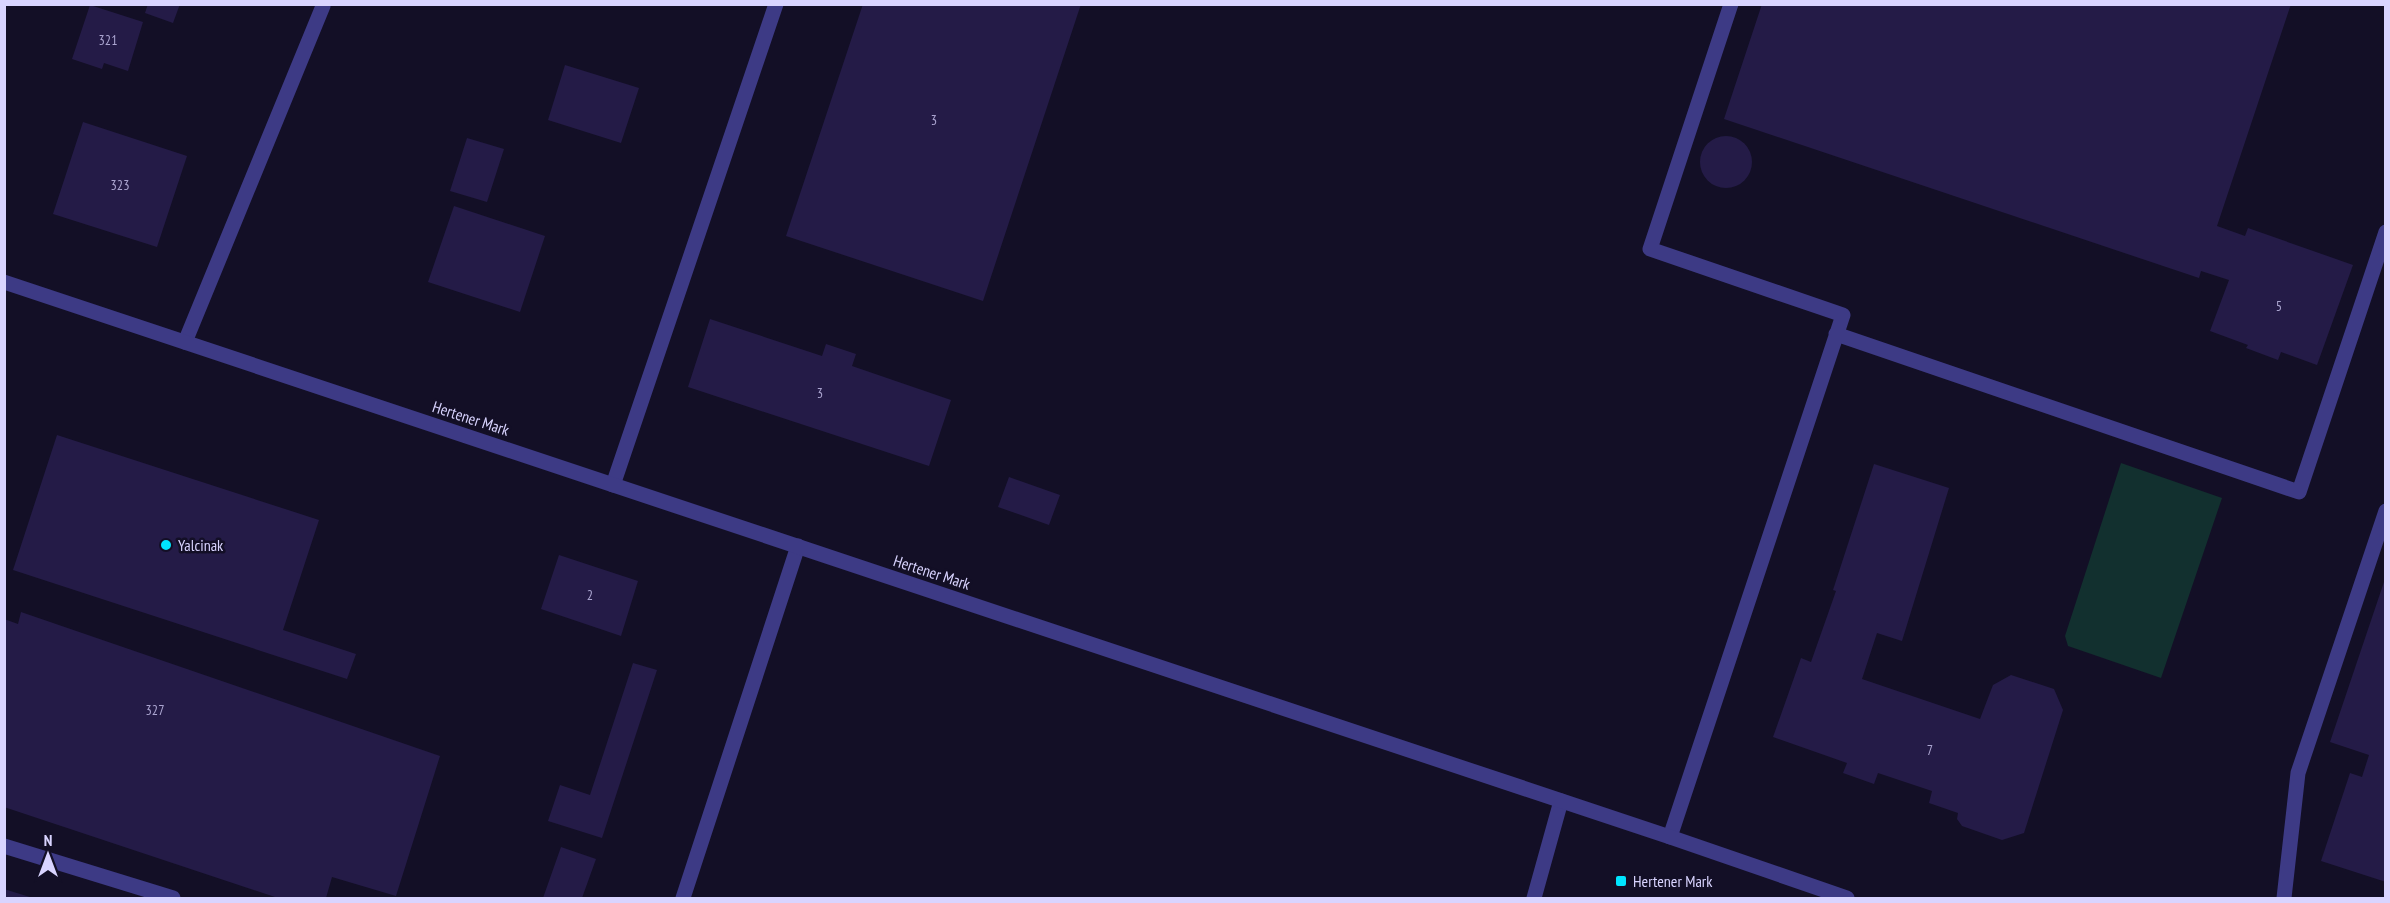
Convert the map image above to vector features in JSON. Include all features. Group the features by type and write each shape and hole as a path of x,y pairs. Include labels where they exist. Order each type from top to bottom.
{"street":[{"path":"613,485 777,4"},
{"path":"1670,837 1843,315 1650,249 1731,4"},
{"path":"185,342 323,6"},
{"path":"1836,334 2299,492 2385,232"},
{"name":"Hertener Mark","path":"4,282 1847,898"},
{"path":"2284,898 2298,773 2385,511"},
{"path":"683,898 798,546"},
{"path":"1534,898 1561,801"},
{"path":"4,846 173,898"}],"green space":[{"path":"2121,463 2222,498 2161,678 2068,646 2065,636"}],"building":[{"path":"148,4 180,4 173,23 145,13"},
{"path":"863,4 1081,4 983,301 786,236"},
{"path":"1762,4 2291,4 2217,226 2245,236 2248,228 2353,265 2317,365 2281,352 2278,360 2246,348 2248,345 2210,331 2229,280 2201,271 2199,278 1724,119"},
{"path":"90,5 143,22 128,71 104,63 102,69 72,59"},
{"path":"565,65 639,88 621,143 548,120"},
{"path":"83,122 187,156 157,247 53,214"},
{"path":"1721,136 1731,136 1745,143 1752,162 1745,181 1731,188 1721,188 1711,184 1704,177 1700,167 1700,157 1704,147 1711,140"},
{"path":"467,138 504,149 487,202 450,191"},
{"path":"454,206 545,236 520,312 428,282"},
{"path":"710,319 822,356 826,344 856,354 852,366 951,400 929,466 688,387"},
{"name":"Yalcinak","path":"57,435 319,520 283,630 356,654 347,679 13,570"},
{"path":"1874,464 1949,488 1902,641 1877,633 1862,679 1980,719 1993,685 2011,675 2054,689 2063,710 2024,833 2002,840 1962,826 1957,819 1958,813 1929,803 1932,791 1878,773 1874,784 1843,773 1847,763 1773,737 1801,658 1811,662 1836,591 1833,590"},
{"path":"1009,477 1060,495 1049,525 998,507"},
{"path":"559,555 638,581 621,636 541,609"},
{"path":"2386,576 2386,882 2321,861 2350,773 2362,777 2369,755 2330,742"},
{"path":"21,612 440,756 396,896 332,877 326,898 278,898 4,807 4,619 18,624"},
{"path":"633,663 657,670 602,838 548,821 560,785 590,795"},
{"path":"561,847 596,859 582,898 543,898"},
{"path":"4,889 33,898 4,898"}],"place":[{"name":"Yalcinak","path":"166,545"},
{"name":"Hertener Mark","path":"1621,881"}]}
